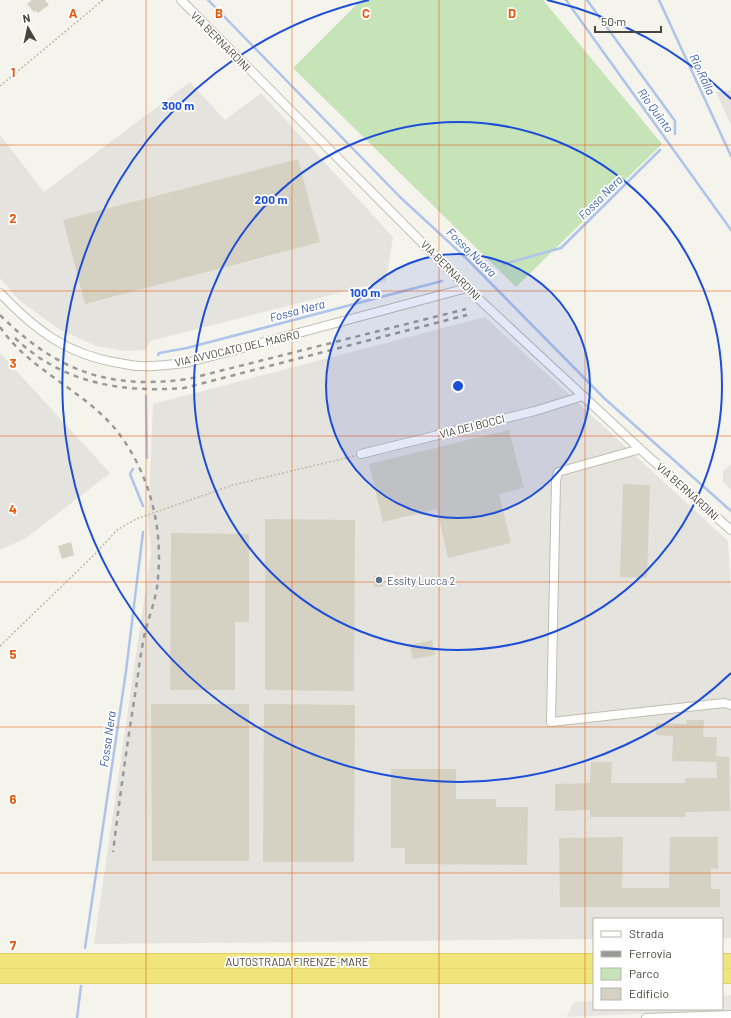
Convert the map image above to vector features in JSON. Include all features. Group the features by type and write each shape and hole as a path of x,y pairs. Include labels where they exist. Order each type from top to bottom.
{"highway":[{"name":"AUTOSTRADA FIRENZE-MARE","path":"0,961 593,961"},
{"name":"AUTOSTRADA FIRENZE-MARE","path":"0,976 593,976"}],"street":[{"name":"VIA BERNARDINI","path":"181,0 467,288 640,449 731,530"},
{"name":"VIA AVVOCATO DEL MAGRO","path":"0,293 23,318 52,339 75,351 104,361 139,366 186,363 467,288"},
{"name":"VIA DEI BOCCI","path":"361,454 535,411 583,396"},
{"path":"640,449 558,472 556,481 551,722 724,703 731,705"},
{"path":"646,1018 731,1015"}],"path":[{"path":"0,86 104,0"},
{"path":"0,646 95,554 117,530 136,519 233,485 361,454"}],"shaded area":[{"path":"190,82 225,120 261,93 393,237 386,281 150,341 146,350 125,351 96,346 61,330 43,318 19,300 0,278 0,135 44,192"},
{"path":"731,90 731,125 716,92"},
{"path":"485,317 728,541 731,593 731,938 723,938 723,918 593,918 593,939 94,944 151,552 148,519 153,404"},
{"path":"0,353 110,473 26,538 0,550"},
{"path":"731,464 731,490 723,482 723,471"},
{"path":"731,995 731,1010 566,1017 574,1002 593,1001 593,1010 723,1010 723,996"}],"green space":[{"path":"361,0 543,0 662,144 516,287 293,68"}],"building":[{"path":"32,0 45,0 49,5 38,13 36,11 34,12 27,4"},
{"path":"298,159 320,242 85,304 63,220"},
{"path":"509,430 524,488 499,494 511,543 448,558 437,509 383,522 369,464"},
{"path":"623,484 650,485 647,578 620,577"},
{"path":"265,519 355,520 354,691 265,690"},
{"path":"171,533 249,534 249,622 235,622 235,690 170,690"},
{"path":"71,542 74,555 62,559 58,546"},
{"path":"374,576 383,576 383,587 374,587"},
{"path":"432,640 435,655 413,659 410,645"},
{"path":"151,704 249,704 249,861 152,861"},
{"path":"264,704 355,705 354,862 263,862"},
{"path":"686,720 704,720 703,737 717,737 716,762 672,761 673,736 656,735 656,723 687,724"},
{"path":"716,756 729,757 730,811 685,812 686,817 590,817 590,810 555,811 555,784 590,783 591,762 612,762 611,783 685,783 685,778 717,778"},
{"path":"391,769 456,769 456,799 496,799 496,807 528,807 527,865 405,864 405,848 391,848"},
{"path":"623,837 622,888 669,888 670,837 718,837 718,869 711,868 711,889 720,889 720,907 560,907 559,838"}],"waterway":[{"name":"Fossa Nuova","path":"208,0 400,197 466,258 604,398 731,511"},
{"name":"Rio Quinto","path":"566,0 731,230"},
{"name":"Fossa Nera","path":"587,0 675,121 675,134"},
{"name":"Rio Ralla","path":"659,0 731,156"},
{"name":"Fossa Nera","path":"504,264 561,248 660,150"},
{"name":"Fossa Nera","path":"158,355 159,353 187,348 442,281"},
{"name":"Fossa Nera","path":"146,396 147,458"},
{"name":"Fossa Nera","path":"133,469 130,474 143,506"},
{"name":"Fossa Nera","path":"85,948 126,671 143,532"},
{"name":"Fossa Nera","path":"77,1018 81,986"}],"railway":[{"path":"0,315 21,334 42,350 63,363 85,372 108,378 133,382 159,382 188,379 466,309"},
{"path":"15,338 52,366 94,382 138,389 184,388 467,315"},
{"path":"0,327 26,356 89,404 117,431 138,464 156,519 159,558 157,585 142,648 113,852"}],"place":[{"name":"Essity Lucca 2","path":"379,580"}]}
